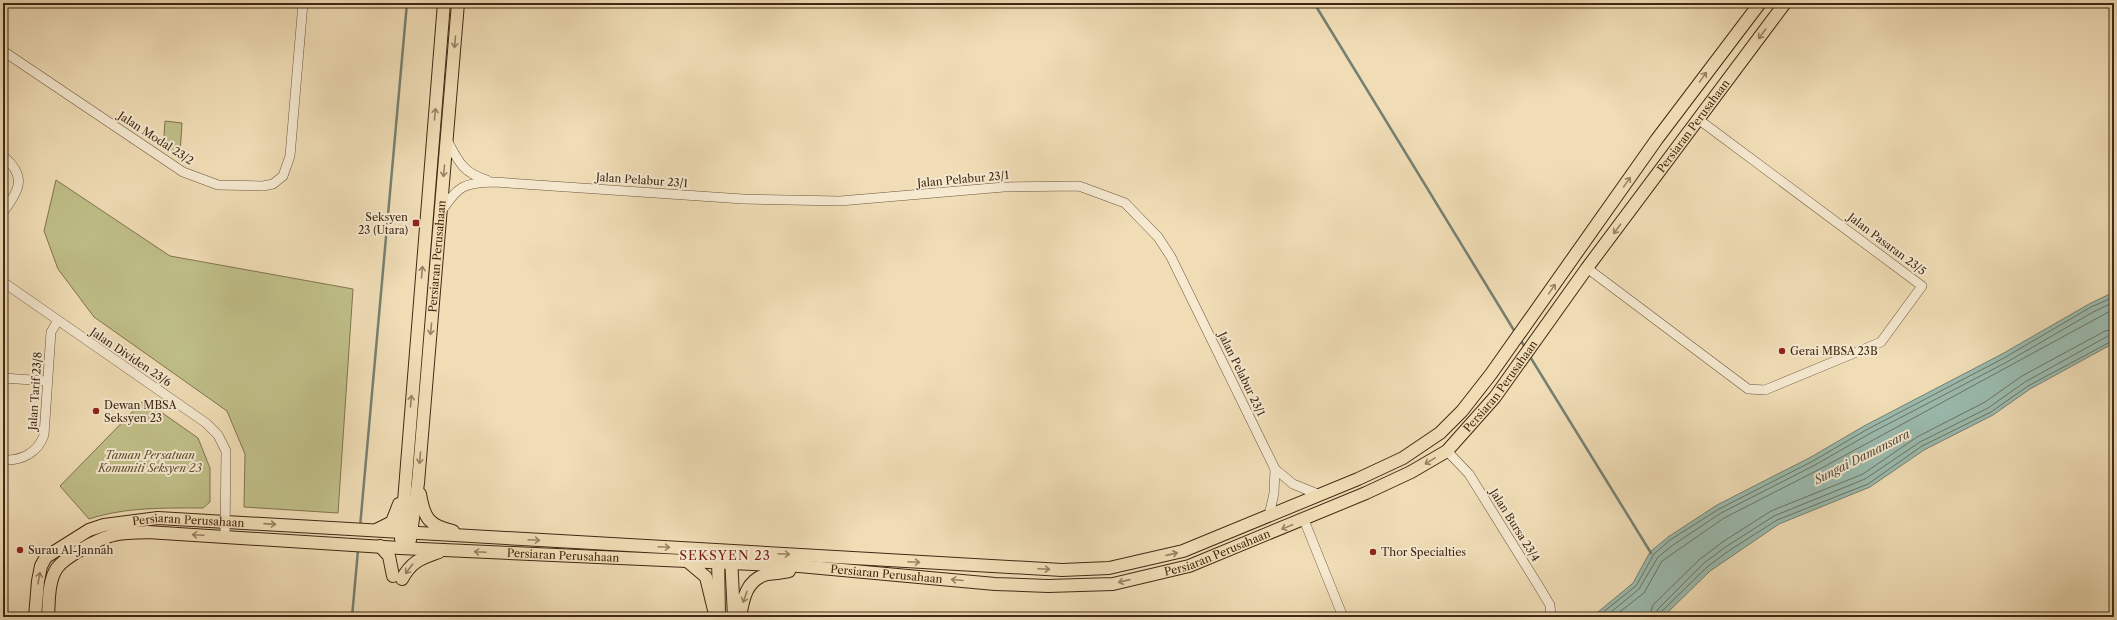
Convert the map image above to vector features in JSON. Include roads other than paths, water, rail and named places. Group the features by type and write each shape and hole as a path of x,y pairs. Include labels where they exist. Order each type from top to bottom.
{"main road":[{"name":"Persiaran Perusahaan","path":"35,617 38,581 41,566 46,557 89,530 104,524 158,518 1062,570 1109,568 1183,551 1320,495 1403,458 1440,434 1462,411 1511,346 1657,139 1760,3"},
{"name":"Persiaran Perusahaan","path":"48,617 52,581 56,568 66,559 99,540 118,534 147,532 405,548 799,566 1018,585 1112,584 1189,566 1304,520 1412,472 1447,451 1495,397 1587,268 1785,3"},
{"name":"Persiaran Perusahaan","path":"406,533 418,483 458,5"},
{"name":"Persiaran Perusahaan","path":"405,548 406,533 404,482 443,6"},
{"path":"370,531 392,522 404,482"},
{"path":"418,483 423,511 431,523 449,530 507,538"},
{"path":"375,546 389,556 397,578 417,560 444,550"},
{"path":"718,550 719,617"},
{"path":"731,551 734,617"},
{"path":"687,561 706,577 715,617"},
{"path":"740,617 744,596 751,583 767,574 786,572 799,566"}],"street":[{"name":"Jalan Modal 23/2","path":"3,51 183,172 218,185 263,186 273,184 283,176 290,156 304,3"},
{"name":"Jalan Pasaran 23/5","path":"1587,268 1748,389 1765,390 1881,342 1922,286 1698,119"},
{"name":"Jalan Pelabur 23/1","path":"446,140 458,161 466,171 494,182"},
{"path":"3,156 15,166 20,178 19,188 3,212"},
{"name":"Jalan Pelabur 23/1","path":"440,213 451,197 461,187 472,183 494,182 743,199 840,201 1004,187 1048,185 1079,186 1125,203 1158,237 1171,257 1275,469 1293,484 1320,495"},
{"name":"Jalan Dividen 23/6","path":"3,282 57,322 206,423 218,435 226,451 225,536"},
{"name":"Jalan Tarif 23/8","path":"3,460 21,458 33,452 41,444 44,435 51,332 57,322"},
{"path":"3,378 47,381"},
{"name":"Jalan Bursa 23/4","path":"1447,451 1469,474 1550,605 1551,617"},
{"name":"Jalan Pelabur 23/1","path":"1268,516 1274,493 1275,469"},
{"path":"1304,520 1343,617"}],"water":[{"name":"Sungai Damansara","path":"2114,292 2114,343 2030,389 1993,415 1924,450 1870,487 1779,524 1710,571 1663,617 1592,617 1633,583 1650,552 1668,537 1717,505 1811,457 1864,426 2002,354 2089,304"}],"waterway":[{"path":"360,527 407,3"},
{"path":"1314,3 1515,332"},
{"path":"1520,339 1526,349"},
{"path":"1529,355 1651,553"},
{"path":"352,617 358,550"}],"place":[{"name":"Seksyen 23 (Utara)","path":"416,223"},
{"name":"Gerai MBSA 23B","path":"1782,351"},
{"name":"Dewan MBSA Seksyen 23","path":"96,411"},
{"name":"Surau Al-Jannah","path":"20,550"},
{"name":"Thor Specialties","path":"1373,552"}],"district":[{"name":"SEKSYEN 23","path":"725,555"}],"park label":[{"name":"Taman Persatuan Komuniti Seksyen 23","path":"150,461"}]}
